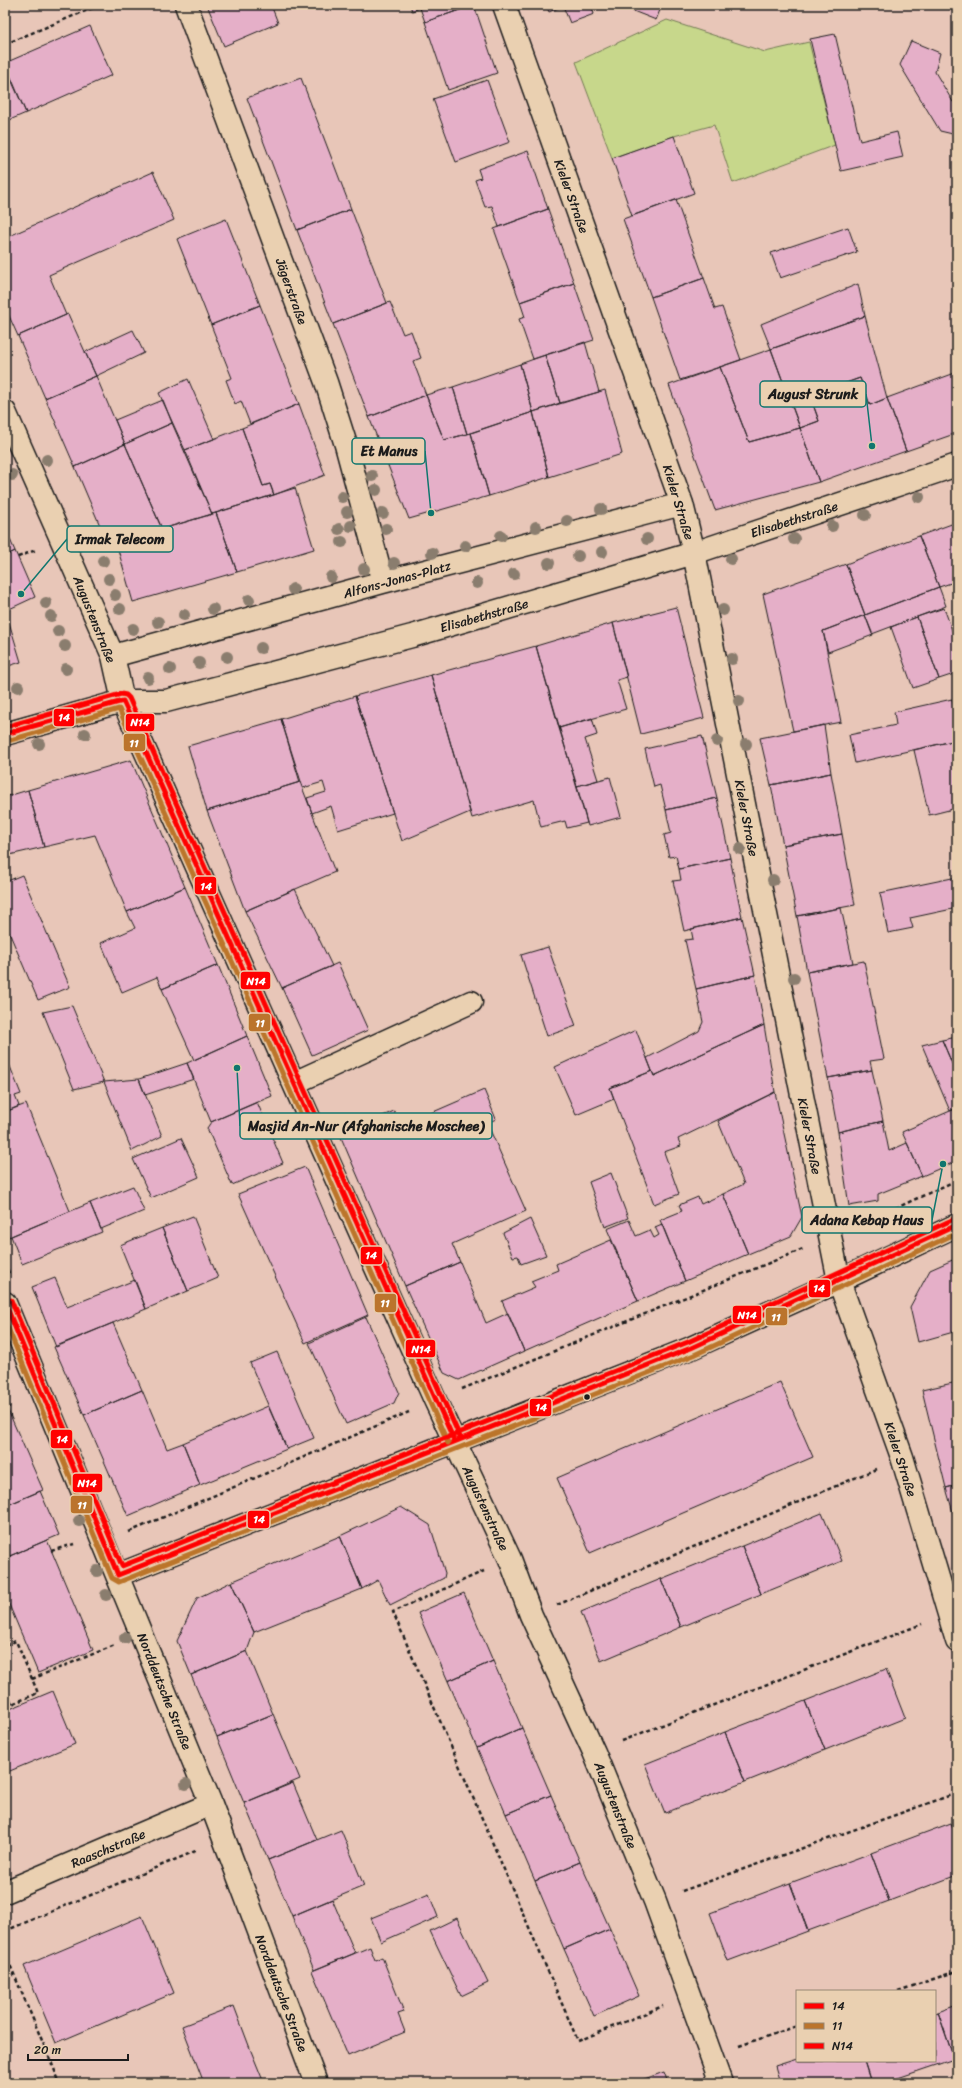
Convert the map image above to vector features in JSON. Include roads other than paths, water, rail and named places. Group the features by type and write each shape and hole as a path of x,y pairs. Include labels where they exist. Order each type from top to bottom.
{"street":[{"name":"Jägerstraße","path":"186,5 326,382 346,445 383,582"},
{"name":"Kieler Straße","path":"504,5 682,504 694,553 839,1281 902,1457 957,1641"},
{"name":"Augustenstraße","path":"5,412 113,656 123,701 435,1400 510,1559 531,1615 594,1752 654,1901 690,1995 721,2083"},
{"name":"Elisabethstraße","path":"5,734 123,701 166,701 412,636 694,553 957,465"},
{"name":"Alfons-Jonas-Platz","path":"113,656 383,582 682,504"},
{"path":"294,1083 471,1002"},
{"path":"118,1575 454,1440 684,1350 839,1281 957,1225"},
{"name":"Norddeutsche Straße","path":"5,1303 211,1804 316,2083"},
{"name":"Raaschstraße","path":"5,1892 211,1804"}],"place":[{"name":"August Strunk","path":"872,446"},
{"name":"Et Manus","path":"431,513"},
{"name":"Irmak Telecom","path":"21,594"},
{"name":"Masjid An-Nur (Afghanische Moschee)","path":"237,1068"},
{"name":"Adana Kebap Haus","path":"943,1164"}]}
